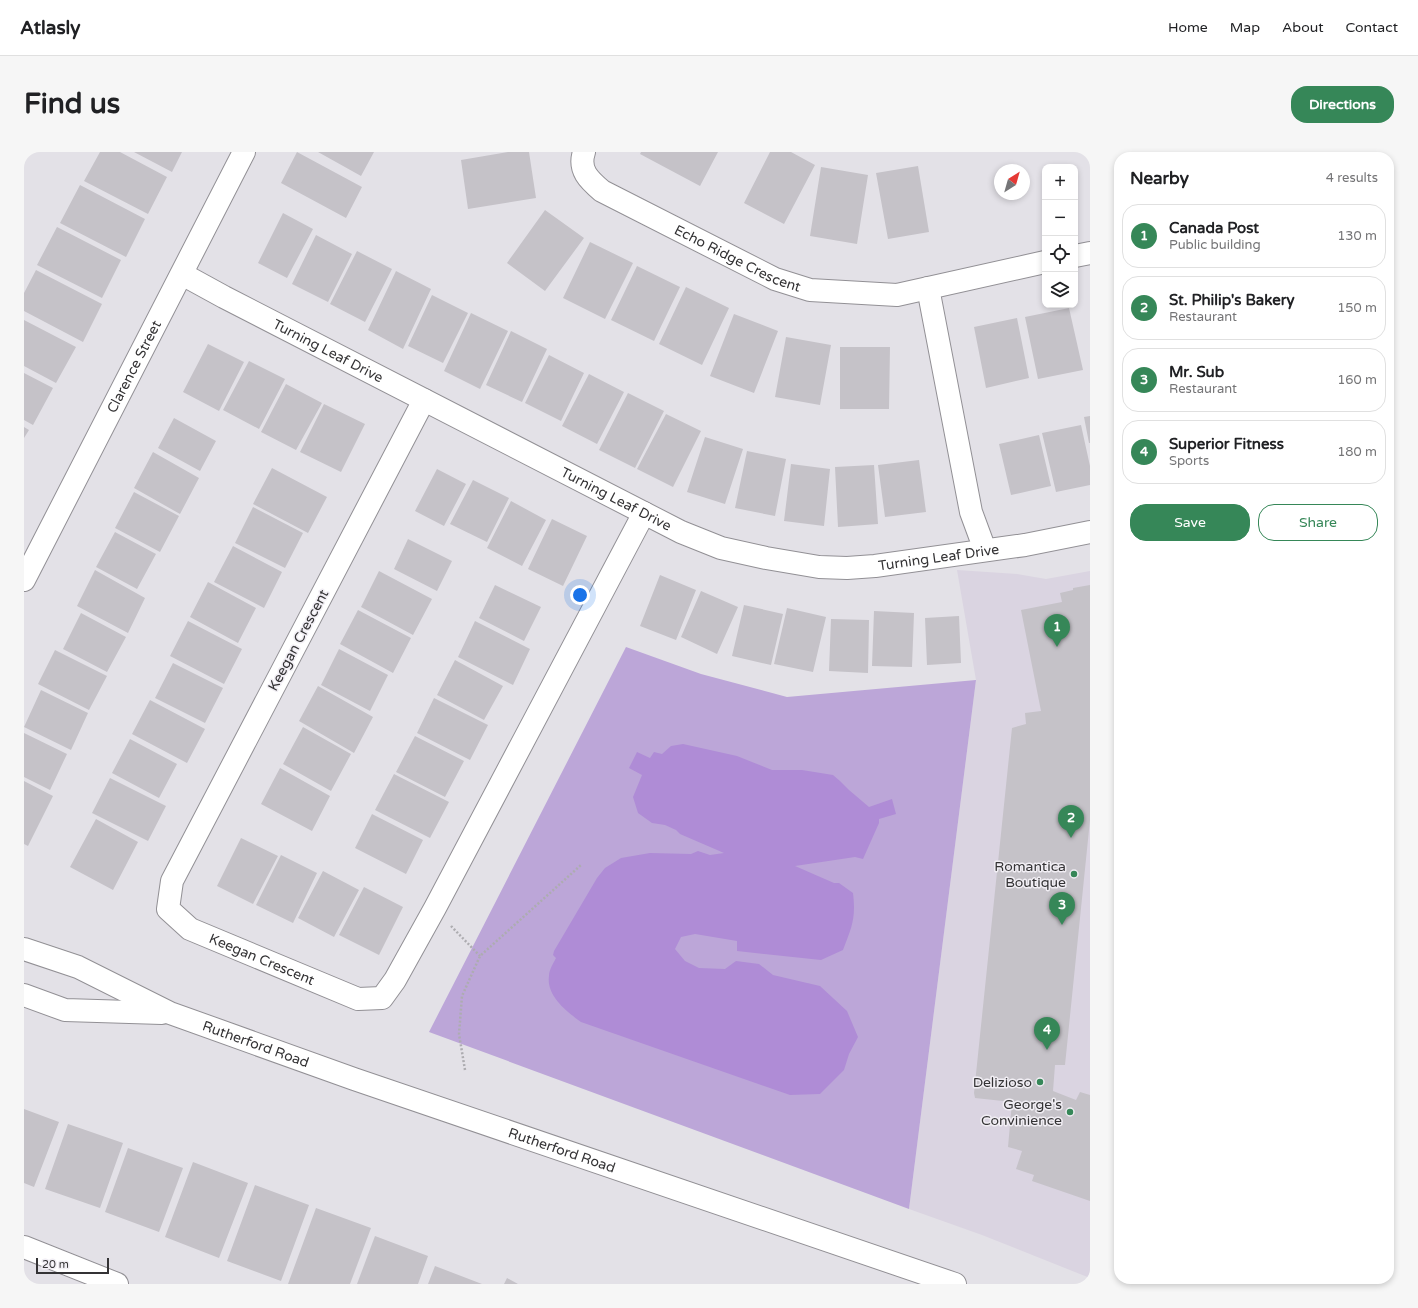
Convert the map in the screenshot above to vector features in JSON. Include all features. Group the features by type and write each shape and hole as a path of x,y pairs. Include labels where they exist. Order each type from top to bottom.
{"street":[{"name":"Clarence Street","path":"24,580 244,152"},
{"name":"Echo Ridge Crescent","path":"584,152 582,169 590,181 602,191 775,279 810,290 837,293 897,295 1042,263"},
{"path":"1078,255 1090,253"},
{"name":"Turning Leaf Drive","path":"182,274 681,532 721,548 766,558 819,567 847,568 875,566 1025,545 1090,532"},
{"path":"928,288 972,512 985,550"},
{"name":"Keegan Crescent","path":"424,400 172,881 168,909 190,929 358,999 382,998 395,980 435,908 644,513"},
{"name":"Rutherford Road","path":"24,948 78,967 170,1013 354,1079 955,1284"},
{"name":"Rutherford Road","path":"24,995 65,1010 170,1013"},
{"path":"24,1247 117,1284"}],"path":[{"path":"465,1070 459,1034 462,996 480,956 581,865"},
{"path":"435,908 480,956"}],"shaded area":[{"path":"957,570 1017,574 1046,579 1090,571 1090,1278 982,1235 909,1209 976,680"},
{"path":"626,647 701,674 787,697 976,680 909,1209 429,1032"},
{"path":"683,744 737,756 772,770 802,770 833,775 869,807 892,799 896,814 879,819 879,823 863,859 855,857 795,866 834,883 839,883 853,893 854,916 843,950 821,960 737,951 737,941 695,934 681,937 675,949 685,961 699,968 725,969 736,961 759,964 773,975 820,986 847,1011 858,1037 849,1054 844,1070 820,1094 790,1095 581,1022 559,1003 551,990 549,974 556,958 553,955 554,951 597,878 605,868 621,858 650,853 691,854 698,851 710,855 724,853 680,834 676,830 665,825 652,823 638,813 633,797 642,775 629,768 637,752 650,758 654,752 662,754 671,746"}],"building":[{"path":"100,152 120,152 167,177 148,214 84,181"},
{"path":"134,152 182,152 172,172"},
{"path":"297,152 362,187 346,218 281,183"},
{"path":"318,152 374,152 361,176"},
{"path":"508,152 529,152 536,198 468,209 461,160"},
{"path":"641,152 718,152 700,186 640,154"},
{"path":"770,152 791,152 815,165 784,224 744,203"},
{"path":"918,166 929,232 888,239 876,173"},
{"path":"821,167 868,175 857,244 810,236"},
{"path":"80,185 145,219 126,257 60,223"},
{"path":"545,210 584,238 545,291 507,263"},
{"path":"283,213 313,229 287,278 258,263"},
{"path":"57,227 121,260 102,298 37,265"},
{"path":"316,235 352,254 328,302 292,284"},
{"path":"590,242 633,263 605,319 563,298"},
{"path":"357,251 392,269 365,322 330,304"},
{"path":"637,266 680,287 654,341 611,320"},
{"path":"36,270 102,304 83,342 24,311 24,293"},
{"path":"396,271 431,289 403,349 368,330"},
{"path":"686,287 729,308 702,365 659,344"},
{"path":"432,295 468,313 443,363 408,346"},
{"path":"1069,308 1083,370 1038,379 1025,317"},
{"path":"471,313 508,331 480,389 444,371"},
{"path":"734,314 778,331 754,393 710,376"},
{"path":"1017,318 1029,378 986,388 974,327"},
{"path":"24,320 76,347 56,383 24,366"},
{"path":"511,331 547,349 522,402 486,385"},
{"path":"786,337 831,345 820,405 775,397"},
{"path":"208,344 244,362 219,411 183,392"},
{"path":"840,347 890,347 889,409 840,409"},
{"path":"549,355 584,373 561,421 525,403"},
{"path":"249,361 285,379 259,429 223,410"},
{"path":"24,373 53,388 33,425 24,420"},
{"path":"589,374 624,392 597,444 562,426"},
{"path":"286,384 322,403 296,450 261,432"},
{"path":"628,393 664,411 635,468 599,450"},
{"path":"324,404 365,424 341,472 300,452"},
{"path":"666,414 701,431 673,487 637,469"},
{"path":"1090,416 1090,443 1089,443 1084,417"},
{"path":"174,418 216,441 200,471 158,448"},
{"path":"1081,425 1090,466 1090,485 1056,492 1042,433"},
{"path":"24,427 29,430 24,438"},
{"path":"1039,435 1051,486 1011,495 999,444"},
{"path":"705,437 743,449 725,504 687,492"},
{"path":"747,451 786,459 775,516 735,508"},
{"path":"153,452 199,478 180,514 134,488"},
{"path":"919,460 926,512 885,517 878,465"},
{"path":"791,464 830,469 824,526 784,521"},
{"path":"874,465 878,524 838,527 835,467"},
{"path":"272,468 327,497 308,533 253,504"},
{"path":"437,469 466,484 444,526 415,511"},
{"path":"473,480 509,498 487,542 450,524"},
{"path":"134,492 179,516 160,552 115,528"},
{"path":"511,501 546,520 522,566 487,548"},
{"path":"253,507 303,533 285,568 235,543"},
{"path":"552,519 587,536 563,586 528,569"},
{"path":"115,532 156,554 137,589 96,567"},
{"path":"408,539 452,561 437,591 394,569"},
{"path":"233,546 282,572 264,608 214,582"},
{"path":"95,570 145,598 128,633 77,606"},
{"path":"379,571 432,599 413,635 361,607"},
{"path":"660,575 696,590 676,640 640,626"},
{"path":"208,582 256,608 238,643 190,617"},
{"path":"495,585 541,607 524,641 479,618"},
{"path":"1090,585 1090,820 1065,1065 1055,1065 1053,1091 1076,1100 1080,1092 1090,1095 1090,1201 1032,1181 1034,1175 1016,1169 1022,1151 1008,1147 1012,1102 975,1098 974,1093 1012,728 1026,724 1025,713 1041,711 1021,610 1062,602 1060,593 1073,590 1073,588"},
{"path":"701,591 738,607 717,654 681,637"},
{"path":"744,605 783,614 771,665 732,656"},
{"path":"787,608 826,617 813,672 774,664"},
{"path":"358,610 411,638 393,673 340,644"},
{"path":"874,611 914,613 912,667 872,666"},
{"path":"81,613 126,637 107,672 63,649"},
{"path":"959,616 961,663 927,665 925,618"},
{"path":"831,619 869,620 868,673 829,671"},
{"path":"188,621 242,649 224,684 170,656"},
{"path":"475,621 530,649 513,685 458,657"},
{"path":"339,649 388,675 370,711 321,685"},
{"path":"55,650 107,676 89,710 38,684"},
{"path":"455,660 503,686 484,720 437,695"},
{"path":"173,663 223,688 205,723 155,698"},
{"path":"318,686 373,717 354,753 299,721"},
{"path":"41,690 88,713 71,750 24,727"},
{"path":"434,698 488,725 470,760 417,733"},
{"path":"150,700 205,729 187,763 132,734"},
{"path":"303,727 351,754 331,791 283,764"},
{"path":"24,733 67,754 50,790 24,777"},
{"path":"415,736 464,761 445,797 396,772"},
{"path":"130,739 177,764 159,798 112,773"},
{"path":"280,768 330,796 312,831 261,804"},
{"path":"394,774 449,802 430,838 375,810"},
{"path":"110,778 166,806 148,841 92,813"},
{"path":"24,781 53,796 28,846 24,844"},
{"path":"372,814 423,840 406,874 355,848"},
{"path":"96,819 138,842 113,890 70,867"},
{"path":"241,838 278,856 253,904 217,886"},
{"path":"281,855 317,873 293,923 256,905"},
{"path":"323,871 359,890 334,937 298,918"},
{"path":"364,887 403,907 379,955 339,935"},
{"path":"24,1109 59,1122 34,1187 24,1183"},
{"path":"68,1124 123,1143 100,1208 45,1189"},
{"path":"128,1148 183,1168 159,1232 105,1212"},
{"path":"193,1162 248,1183 219,1258 165,1237"},
{"path":"255,1185 309,1205 281,1281 227,1261"},
{"path":"316,1208 371,1228 350,1284 288,1284"},
{"path":"375,1236 428,1256 418,1284 357,1284"},
{"path":"435,1266 482,1284 428,1284"},
{"path":"507,1278 518,1284 504,1284"}],"place":[{"name":"Canada Post","path":"1057,647"},
{"name":"St. Philip's Bakery","path":"1071,838"},
{"name":"Romantica Boutique","path":"1074,874"},
{"name":"Mr. Sub","path":"1062,925"},
{"name":"Superior Fitness","path":"1047,1050"},
{"name":"Delizioso","path":"1040,1082"},
{"name":"George's Convinience","path":"1070,1112"}]}
